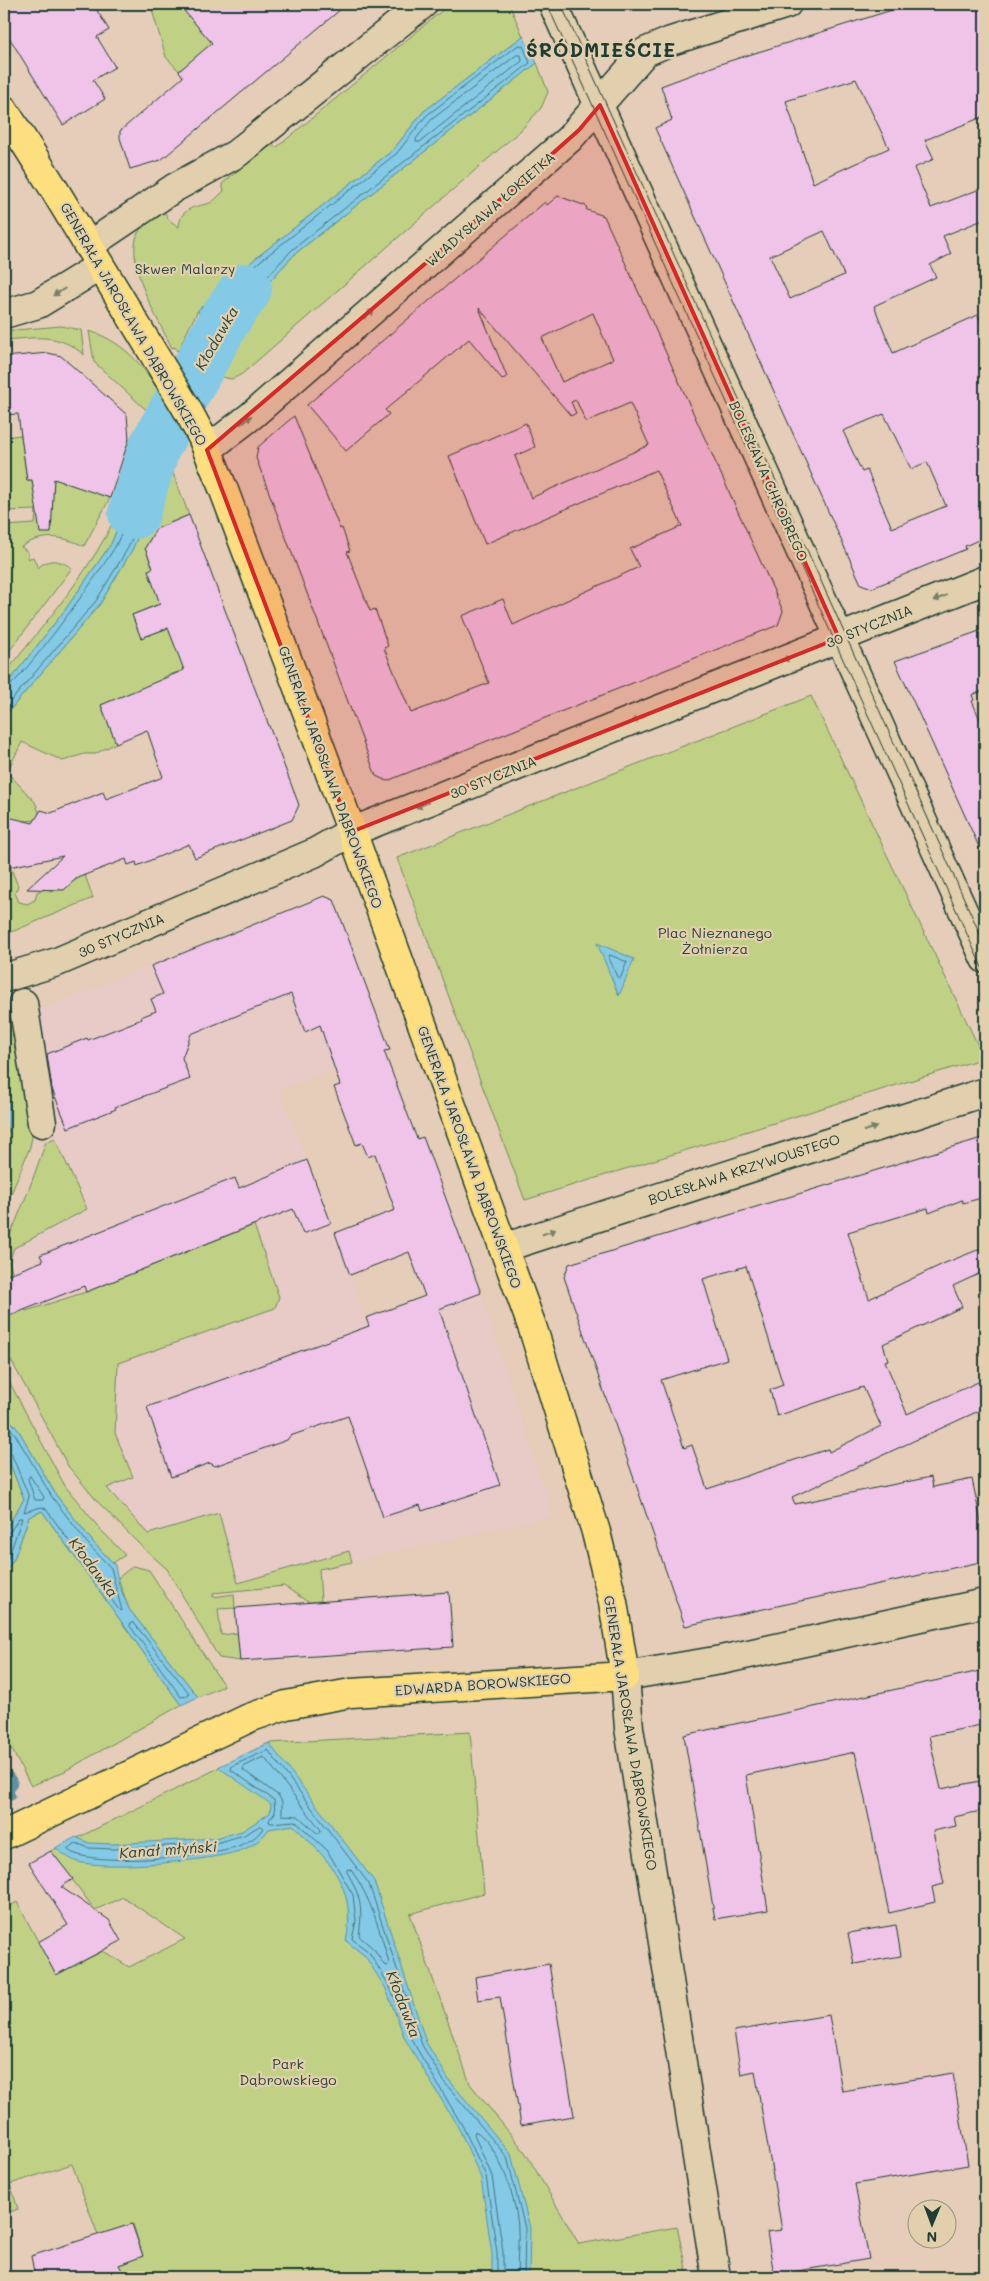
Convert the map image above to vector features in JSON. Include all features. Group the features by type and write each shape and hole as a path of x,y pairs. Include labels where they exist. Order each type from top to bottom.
{"main road":[{"name":"GENERAŁA JAROSŁAWA DĄBROWSKIEGO","path":"4,110 173,385 205,443 352,832 533,1329 596,1532 612,1602 625,1676"},
{"name":"EDWARDA BOROWSKIEGO","path":"4,1836 249,1718 286,1705 351,1693 625,1676"}],"street":[{"path":"4,314 38,304 174,188 236,154 422,4"},
{"name":"WŁADYSŁAWA ŁOKIETKA","path":"205,443 251,416 569,139 645,52 655,46 787,4"},
{"name":"BOLESŁAWA CHROBREGO","path":"561,20 985,959"},
{"name":"30 STYCZNIA","path":"4,978 57,962 314,853 352,832 985,580"},
{"path":"23,1003 42,1123"},
{"name":"BOLESŁAWA KRZYWOUSTEGO","path":"503,1248 985,1092"},
{"name":"EDWARDA BOROWSKIEGO","path":"625,1676 720,1660 985,1604"},
{"name":"GENERAŁA JAROSŁAWA DĄBROWSKIEGO","path":"625,1676 629,1728 716,2277"}],"highlighted area":[{"path":"600,105 839,638 351,832 207,450 516,186 579,130"}],"shaded area":[{"path":"323,896 334,900 390,1050 279,1090 322,1198 293,1209 303,1234 329,1224 335,1233 371,1332 481,1293 553,1516 212,1593 139,1544 97,1501 68,1466 4,1347 4,1248 46,1142 35,1012"}],"green space":[{"path":"153,4 189,4 183,9 205,35 214,34 220,37 179,71 166,57 152,10"},
{"name":"Skwer Malarzy","path":"450,4 509,4 523,36 423,112 393,150 256,258 198,310 182,342 182,346 177,351 175,347 172,348 151,307 139,275 135,260 135,246 140,230 162,208 169,220 179,227 182,216 188,210 214,201 224,191 222,184 268,145 277,147"},
{"path":"537,63 548,92 541,108 521,130 242,374 232,379 221,377 211,364 219,356 234,328 248,308 296,253"},
{"path":"61,326 81,330 84,355 65,343 46,338 4,340 4,331"},
{"path":"89,331 121,347 134,358 165,401 182,432 167,429 94,362"},
{"path":"141,426 148,435 131,495 111,544 65,610 4,688 4,675 71,589 107,534 119,508"},
{"path":"21,435 27,480 32,480 34,492 53,490 54,477 110,498 84,546 52,537 37,540 21,547 28,552 28,559 33,557 38,568 46,562 55,561 72,568 4,658 4,526 35,524 36,510 4,511 4,437"},
{"path":"170,465 189,515 156,529 145,548 153,568 148,571 163,609 156,605 132,615 141,638 174,626 188,676 178,672 163,677 170,697 147,729 141,733 125,695 101,705 116,743 95,754 84,754 63,761 22,742 7,772 35,802 39,812 37,820 24,821 22,827 4,833 4,717 100,604 132,550"},
{"name":"Plac Nieznanego Żołnierza","path":"811,696 984,1058 525,1200 397,858"},
{"path":"10,866 18,886 15,893 19,902 27,904 35,900 37,892 49,888 50,891 57,890 85,875 93,898 4,935 4,868"},
{"path":"10,1008 18,1016 35,1121 30,1147 4,1211 4,1153 9,1128 8,1081 4,1063 4,1010"},
{"path":"55,1138 87,1209 14,1248 9,1262 26,1311 86,1292 254,1225 279,1297 275,1308 118,1363 115,1433 133,1477 107,1488 148,1534 219,1513 238,1583 349,1551 352,1562 319,1569 321,1601 308,1602 284,1586 213,1593 213,1597 234,1594 235,1608 218,1609 221,1635 238,1633 240,1661 219,1658 167,1569 139,1544 97,1501 68,1466 4,1347 4,1250 46,1142"},
{"path":"4,1372 65,1486 100,1529 125,1555 113,1563 93,1542 56,1495 19,1431 4,1412"},
{"path":"4,1449 24,1499 4,1532"},
{"path":"42,1511 181,1705 65,1771 31,1786 4,1735 4,1574 14,1559 29,1517"},
{"path":"133,1566 149,1570 224,1686 198,1697 129,1609 118,1578"},
{"name":"Park Dąbrowskiego","path":"470,1732 484,1893 410,1914 470,2084 525,2152 579,2244 677,2227 688,2277 123,2277 119,2265 143,2256 133,2224 98,2235 72,2164 10,2184 18,2209 4,2214 4,1909 17,1902 56,1975 103,1951 129,1967 185,1939 123,1897 95,1910 51,1851 269,1743"}],"water":[{"path":"523,36 537,63 296,253 248,308 234,328 219,356 211,364 198,310 256,258 393,150 423,112"},
{"path":"148,435 170,465 132,550 100,604 4,717 4,688 65,610 111,544 131,495"},
{"path":"597,943 634,959 619,996"},
{"path":"4,1063 9,1108 4,1153"},
{"path":"4,1412 19,1431 56,1495 93,1542 115,1565 119,1585 129,1609 198,1697 181,1705 42,1511 29,1517 14,1559 4,1574 4,1532 24,1499 4,1449"},
{"path":"269,1743 374,1881 426,2042 449,2080 511,2154 530,2228 529,2277 492,2277 492,2254 481,2178 459,2129 405,2039 386,1989 365,1956 346,1941 349,1922 348,1905 344,1890 337,1876 318,1850 293,1825 269,1829 256,1843 239,1851 225,1855 181,1861 131,1865 89,1864 75,1861 55,1848 76,1837 89,1843 113,1844 215,1838 242,1831 270,1813 271,1804 218,1767"}],"building":[{"path":"4,4 93,4 109,30 97,37 115,67 93,80 105,99 63,125 4,29"},
{"path":"178,4 347,4 161,160 130,169 120,138 120,131 183,77 179,71 212,43"},
{"path":"911,4 985,4 985,116 925,140 934,159 914,168 931,208 985,187 985,219 943,236 951,254 930,265 936,277 874,306 893,353 978,315 985,332 985,537 965,546 966,549 872,588 861,584 655,128 672,120 661,86 720,64","holes":["856,79 889,148 813,183 786,101","824,231 844,275 790,299 770,256","884,414 911,469 927,462 946,506 892,528 867,470 862,472 843,431"]},
{"path":"558,196 586,206 587,210 604,216 783,611 778,625 387,781 376,776 256,458 258,447 294,416 340,529 342,528 350,551 347,552 370,611 375,609 388,646 384,648 411,713 489,683 462,616 503,599 513,625 639,567 630,549 682,526 656,470 485,544 449,456 526,423 535,447 515,456 531,498 649,445 630,403 586,422 576,400 571,402 576,413 571,416 479,308 507,377 502,379 469,339 385,410 389,414 346,451 307,405 545,202 547,205","holes":["593,313 613,359 562,382 542,338"]},
{"path":"48,353 61,356 127,415 129,439 110,498 54,479 51,533 40,533 32,480 27,480 18,414 4,415 4,357"},
{"path":"189,515 299,805 292,820 195,858 189,844 137,866 136,862 128,865 126,859 77,878 64,890 27,889 63,856 4,868 4,816 33,823 41,810 51,813 103,792 106,799 163,777 147,730 116,743 101,705 184,670 168,628 141,638 132,615 160,604 148,570 153,568 145,548 156,529"},
{"path":"985,629 985,690 972,695 974,700 972,701 985,731 985,860 895,661"},
{"path":"324,896 334,900 390,1050 384,1051 417,1139 423,1137 481,1293 439,1309 500,1485 422,1511 420,1505 383,1517 348,1416 290,1436 287,1440 215,1466 210,1463 171,1477 147,1407 369,1326 366,1318 425,1296 409,1252 350,1275 335,1233 395,1210 375,1154 368,1157 362,1143 356,1145 334,1087 340,1085 320,1025 305,1032 291,994 191,1034 182,1058 190,1079 115,1107 116,1109 68,1128 52,1089 47,1054 142,1019 141,1017 156,1011 151,999 163,994 151,966"},
{"path":"985,1137 985,1197 963,1203 962,1200 929,1213 928,1208 848,1232 869,1299 945,1263 985,1247 985,1271 953,1286 962,1307 883,1344 888,1360 885,1361 907,1414 985,1379 985,1408 792,1497 795,1504 931,1477 933,1487 972,1479 985,1541 985,1561 685,1626 564,1277 569,1264","holes":["746,1266 783,1385 770,1390 777,1416 863,1387 881,1426 829,1452 828,1449 707,1489 692,1445 684,1448 661,1380 727,1359 703,1279"]},
{"path":"307,1160 331,1223 303,1234 293,1209 86,1292 84,1286 4,1318 4,1276 43,1261 40,1255 235,1178 239,1188"},
{"path":"449,1592 453,1647 240,1661 235,1608"},
{"path":"985,1670 985,1724 929,1736 941,1789 985,1780 985,1810 954,1817 956,1826 933,1831 944,1884 932,1887 935,1902 889,1913 855,1752 746,1775 768,1910 715,1919 684,1735"},
{"path":"51,1851 73,1879 61,1887 109,1920 121,1941 56,1975 38,1942 68,1925 29,1863"},
{"path":"896,1925 901,1956 854,1964 848,1933"},
{"path":"549,1964 574,2116 521,2125 500,1997 478,2000 475,1977"},
{"path":"829,2015 842,2091 953,2073 968,2165 855,2184 869,2259 774,2275 767,2232 782,2230 755,2071 741,2074 734,2031"},
{"path":"132,2224 143,2256 119,2265 126,2277 35,2277 31,2256"}],"waterway":[{"name":"Kłodawka","path":"134,513 154,448 225,319 246,289"},
{"name":"Kanał młyński","path":"9,1776 13,1782 9,1792 11,1796"}],"tram line":[{"path":"547,4 985,974"},
{"path":"561,4 985,945"}],"district":[{"name":"ŚRÓDMIEŚCIE","path":"601,49"}]}
